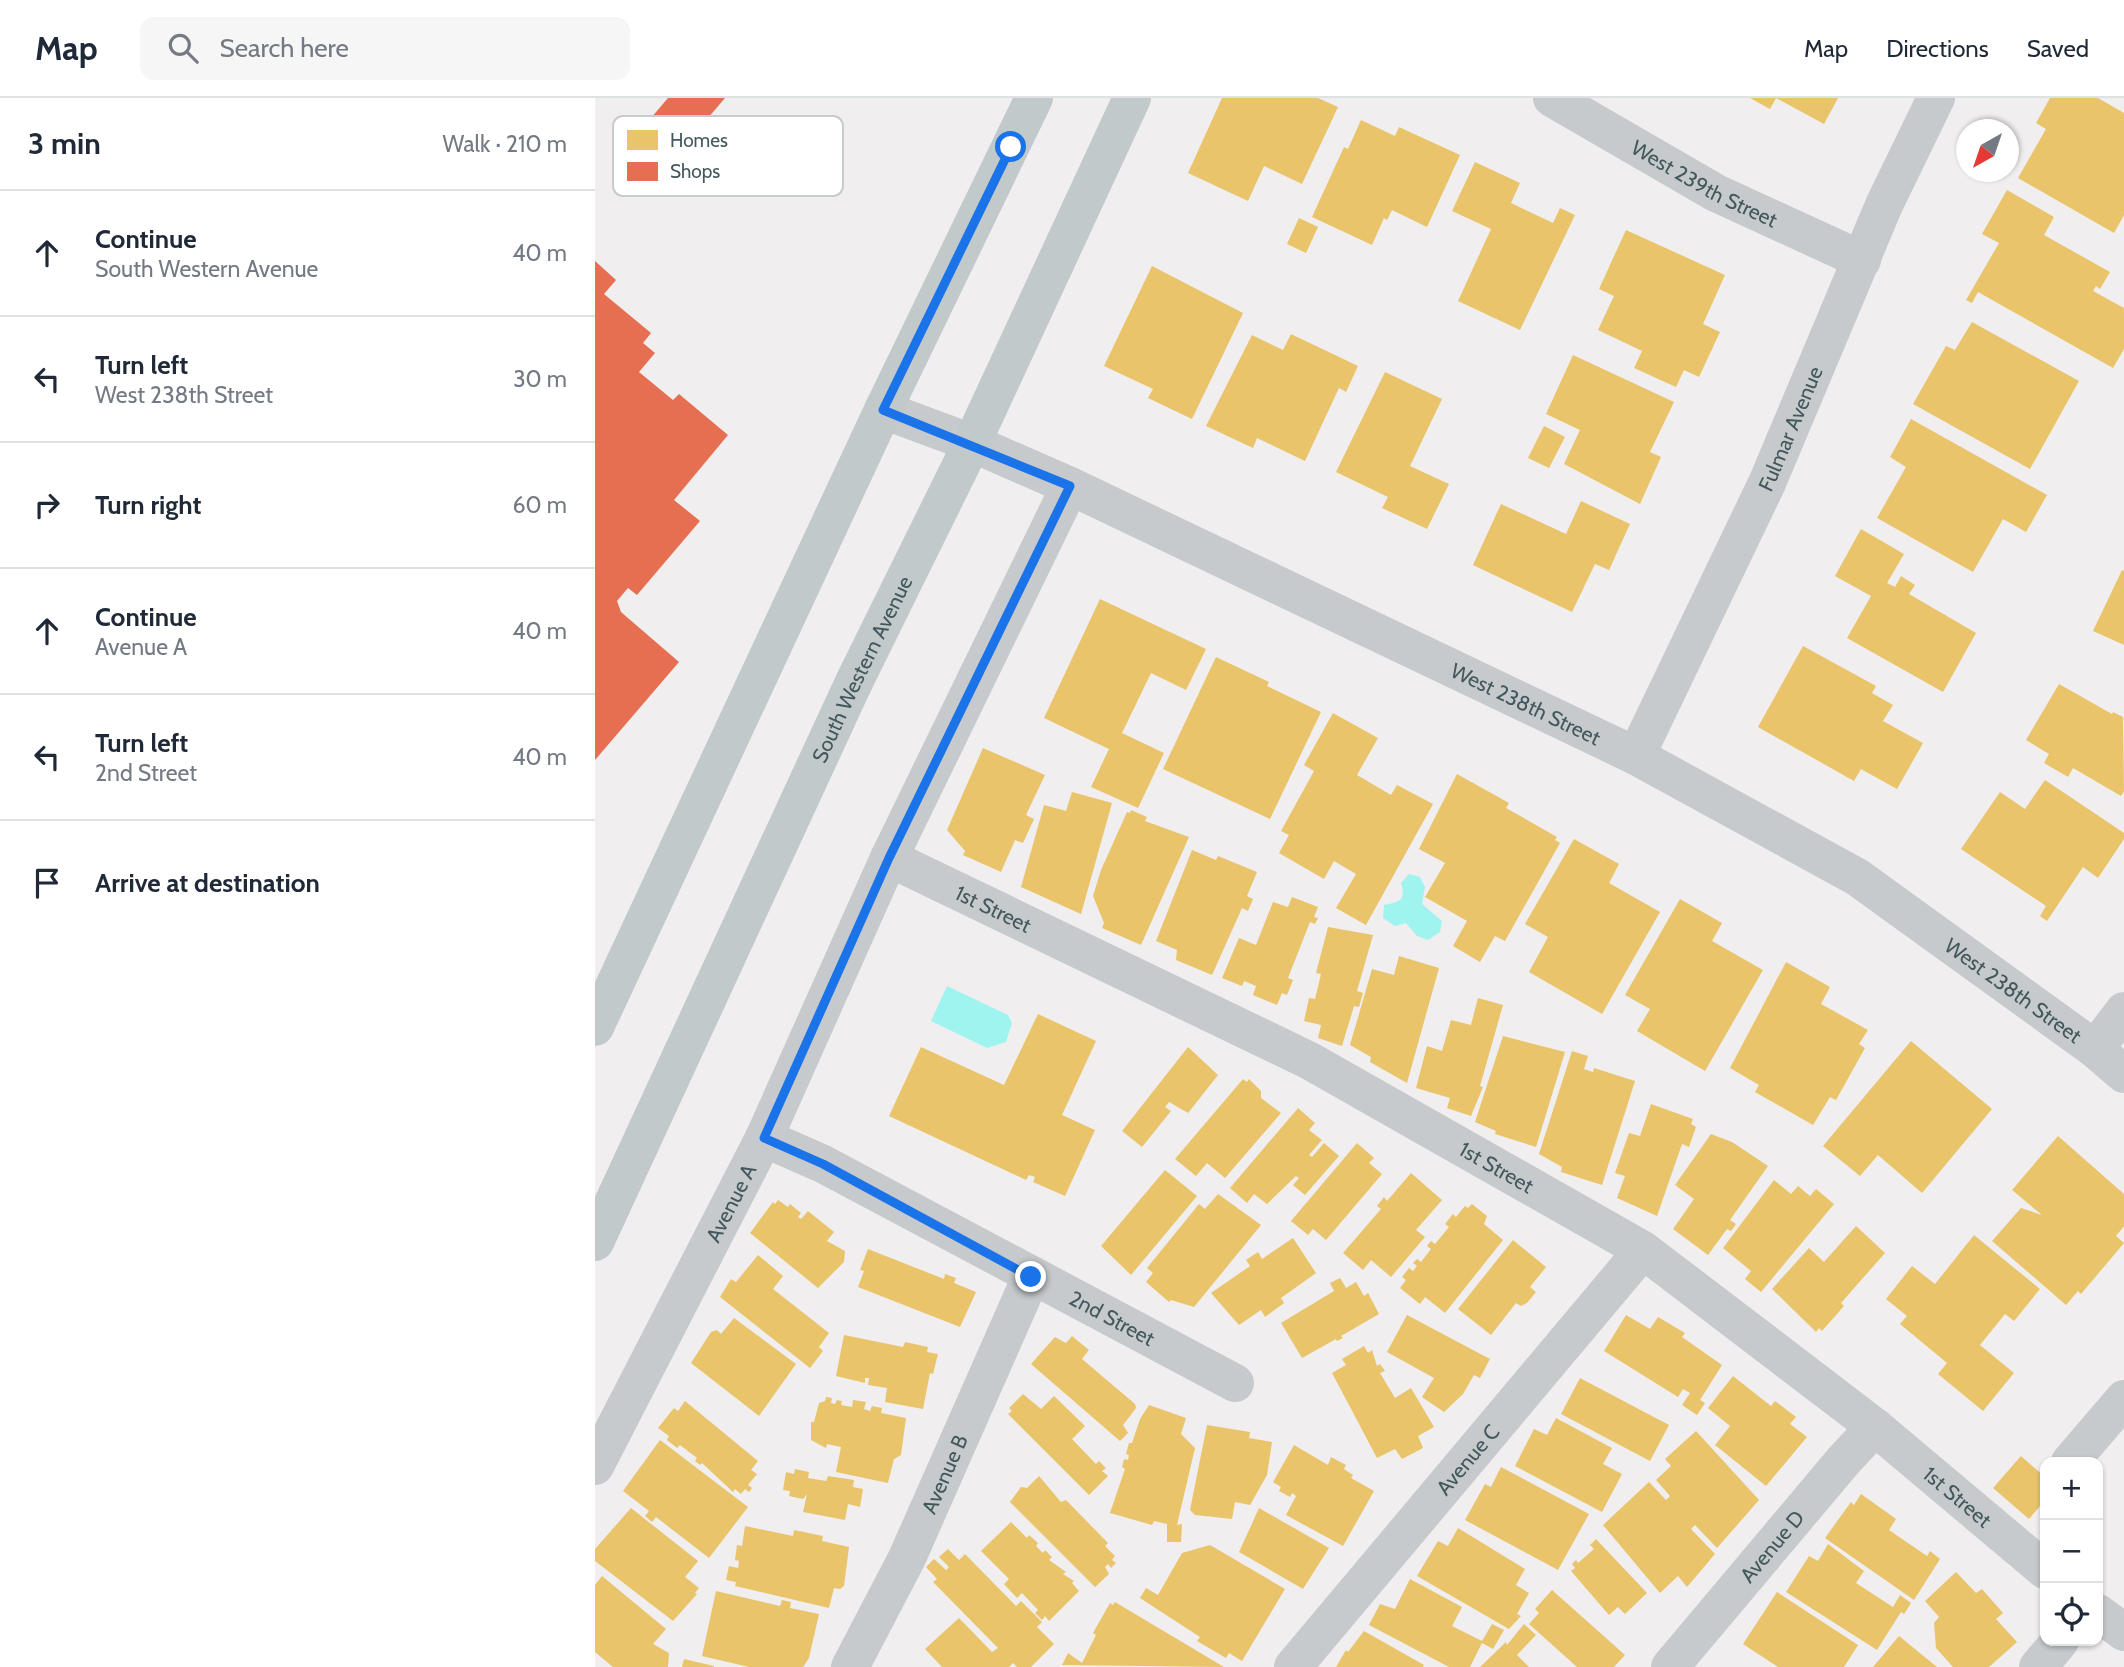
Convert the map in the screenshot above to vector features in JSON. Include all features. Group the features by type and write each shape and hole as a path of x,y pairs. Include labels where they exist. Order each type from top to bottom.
{"main road":[{"path":"595,1027 883,410 1034,98"},
{"name":"South Western Avenue","path":"595,1242 854,682 972,443 1132,98"}],"street":[{"name":"West 239th Street","path":"1552,98 1716,193 1863,260"},
{"name":"Fulmar Avenue","path":"1636,757 1767,483 1884,205 1936,98"},
{"name":"West 238th Street","path":"883,410 972,443 1070,486 1636,757 1857,877 2095,1049 2124,1074"},
{"name":"Avenue A","path":"595,1466 764,1138 889,858 1070,486"},
{"name":"1st Street","path":"889,858 1310,1061 1643,1250 1875,1427 2040,1566"},
{"path":"2095,1049 2124,1012"},
{"name":"2nd Street","path":"764,1138 823,1164 1031,1277 1235,1383"},
{"name":"Avenue C","path":"1293,1667 1643,1250"},
{"name":"Avenue B","path":"851,1667 907,1558 1031,1277"},
{"path":"2074,1457 2124,1399"},
{"name":"Avenue D","path":"1671,1667 1844,1460 1875,1427"},
{"path":"2103,1617 2124,1632"},
{"path":"2038,1667 2056,1646"}],"water":[{"path":"1409,874 1420,877 1425,887 1422,904 1442,921 1440,932 1428,940 1417,936 1406,923 1395,926 1383,918 1384,905 1400,900 1403,894 1401,883"},
{"path":"947,986 1008,1015 1012,1023 1006,1042 987,1048 931,1021"}],"building: Homes":[{"path":"1222,98 1318,98 1338,107 1302,184 1264,166 1248,201 1188,173"},
{"path":"1750,98 1776,98 1770,109"},
{"path":"1776,98 1838,98 1824,124"},
{"path":"2050,98 2098,98 2124,113 2124,215 2114,233 2019,179 2046,129 2036,123"},
{"path":"1361,120 1395,136 1399,127 1460,155 1427,227 1392,210 1387,220 1384,218 1372,245 1312,217 1344,147 1348,149"},
{"path":"1475,162 1520,183 1511,203 1553,223 1560,208 1575,215 1520,330 1458,301 1491,229 1452,211"},
{"path":"2007,190 2054,217 2044,235 2110,272 2100,289 2096,286 2093,291 2124,308 2124,349 2113,368 1978,292 1972,303 1966,300 1999,243 1982,234"},
{"path":"1299,218 1318,227 1306,253 1287,244"},
{"path":"1626,230 1725,275 1703,324 1720,332 1699,377 1684,370 1676,387 1634,368 1642,351 1598,330 1614,296 1599,289"},
{"path":"1152,266 1243,313 1192,419 1148,398 1153,389 1104,366"},
{"path":"1972,322 2079,381 2030,469 1913,404 1946,346 1955,350"},
{"path":"1291,334 1358,366 1346,392 1339,388 1305,461 1257,438 1253,448 1206,426 1252,335 1283,350"},
{"path":"1573,355 1674,402 1650,452 1661,457 1640,504 1564,464 1580,430 1546,414"},
{"path":"1385,372 1442,399 1410,466 1449,484 1427,529 1382,508 1388,497 1336,472"},
{"path":"1911,419 2047,495 2026,532 2003,519 1973,572 1877,518 1906,467 1890,457"},
{"path":"1544,426 1565,437 1549,468 1528,458"},
{"path":"1581,501 1630,524 1609,570 1595,564 1572,612 1473,565 1501,504 1566,534"},
{"path":"1861,529 1904,554 1887,583 1895,587 1901,576 1915,585 1909,594 1976,633 1943,692 1847,638 1871,596 1835,576"},
{"path":"2122,570 2124,571 2124,645 2093,631"},
{"path":"1100,599 1206,649 1186,690 1151,673 1122,733 1164,753 1138,808 1091,787 1109,749 1044,718"},
{"path":"1803,646 1876,686 1872,693 1893,705 1883,721 1923,743 1897,789 1861,769 1854,781 1758,727"},
{"path":"1216,657 1269,682 1267,686 1321,712 1270,819 1163,769"},
{"path":"2059,684 2112,714 2113,712 2123,717 2124,791 2121,796 2073,768 2068,777 2044,763 2049,754 2026,740"},
{"path":"1333,713 1378,738 1357,775 1391,795 1397,785 1433,804 1366,925 1336,908 1356,874 1334,861 1324,879 1279,853 1289,835 1281,831 1314,771 1304,765"},
{"path":"983,748 1045,775 1026,815 1034,819 1023,843 1015,840 1001,872 963,855 965,851 947,830"},
{"path":"1457,774 1509,803 1506,808 1557,837 1555,840 1560,843 1505,941 1495,936 1480,962 1453,946 1467,921 1425,897 1445,863 1419,849"},
{"path":"2045,780 2124,833 2124,839 2098,878 2083,867 2047,921 2040,916 2046,906 1961,849 2000,792 2025,809"},
{"path":"1072,792 1112,803 1081,914 1021,887 1044,805 1066,811"},
{"path":"1131,810 1147,817 1145,821 1189,837 1141,945 1102,928 1104,923 1093,896 1101,870 1127,812 1130,813"},
{"path":"1574,839 1619,864 1609,883 1660,912 1602,1014 1529,972 1548,937 1525,924"},
{"path":"1192,850 1216,860 1218,856 1257,872 1247,896 1253,899 1248,911 1242,908 1212,975 1176,960 1177,950 1156,941"},
{"path":"1292,897 1318,907 1314,917 1318,918 1315,924 1310,922 1288,978 1293,980 1287,995 1282,993 1277,1005 1253,995 1256,986 1244,981 1242,986 1222,978 1239,938 1256,945 1273,902 1288,907"},
{"path":"1680,899 1722,923 1712,941 1763,970 1705,1071 1637,1031 1650,1009 1625,995"},
{"path":"1328,927 1373,935 1357,991 1363,993 1359,1007 1354,1006 1342,1046 1318,1038 1321,1025 1304,1021 1309,998 1315,999 1321,974 1316,973"},
{"path":"1399,956 1439,968 1407,1083 1370,1062 1371,1057 1350,1045 1372,969 1394,975"},
{"path":"1786,962 1830,987 1821,1004 1868,1030 1859,1044 1865,1048 1836,1100 1830,1097 1813,1125 1755,1092 1759,1085 1730,1068"},
{"path":"1478,998 1503,1005 1480,1086 1483,1087 1471,1116 1447,1108 1450,1098 1416,1088 1427,1046 1442,1051 1451,1020 1471,1025"},
{"path":"1038,1014 1096,1041 1062,1115 1095,1130 1065,1196 1033,1182 1035,1177 1029,1175 1026,1180 889,1116 921,1047 1004,1085"},
{"path":"1503,1036 1565,1052 1536,1147 1495,1134 1496,1131 1475,1122"},
{"path":"1911,1041 1992,1109 1922,1193 1878,1155 1860,1176 1823,1146"},
{"path":"1188,1047 1218,1075 1188,1113 1169,1102 1165,1107 1171,1111 1142,1147 1122,1131"},
{"path":"1572,1051 1588,1056 1584,1069 1593,1072 1594,1068 1635,1081 1602,1185 1561,1172 1562,1167 1539,1154"},
{"path":"1243,1079 1247,1082 1249,1079 1261,1091 1261,1098 1281,1113 1225,1178 1207,1163 1196,1176 1175,1159"},
{"path":"1651,1104 1693,1119 1691,1124 1696,1127 1689,1147 1682,1144 1657,1216 1617,1198 1625,1176 1615,1173 1629,1133 1640,1136"},
{"path":"1298,1108 1315,1123 1309,1130 1322,1140 1309,1155 1312,1157 1324,1143 1339,1156 1305,1195 1293,1185 1299,1178 1296,1176 1267,1204 1254,1194 1247,1203 1230,1188"},
{"path":"1711,1134 1732,1142 1768,1166 1730,1220 1736,1224 1731,1231 1727,1229 1708,1255 1673,1229 1694,1199 1675,1185"},
{"path":"2058,1136 2124,1194 2124,1226 2116,1236 2124,1243 2081,1294 2078,1291 2066,1305 1992,1241 2021,1208 2042,1215 2012,1190"},
{"path":"1357,1143 1374,1158 1369,1163 1382,1174 1326,1240 1313,1229 1308,1235 1291,1221"},
{"path":"1165,1170 1197,1196 1131,1275 1101,1246"},
{"path":"1411,1173 1442,1200 1416,1230 1425,1237 1391,1277 1371,1260 1363,1270 1343,1253 1381,1209 1377,1206 1384,1197 1387,1201"},
{"path":"1774,1180 1791,1194 1798,1186 1810,1196 1816,1189 1834,1204 1761,1292 1745,1279 1751,1271 1723,1248"},
{"path":"1218,1194 1261,1225 1194,1307 1171,1300 1169,1302 1146,1282 1153,1273 1147,1268 1199,1204 1205,1209"},
{"path":"778,1200 788,1207 790,1204 801,1213 798,1217 801,1219 808,1211 834,1232 827,1241 845,1251 844,1262 818,1288 750,1233 773,1202 775,1204"},
{"path":"1472,1204 1487,1216 1484,1224 1503,1240 1445,1313 1425,1297 1420,1304 1400,1288 1406,1280 1402,1277 1409,1268 1413,1271 1417,1266 1413,1263 1417,1259 1421,1262 1431,1249 1427,1246 1431,1241 1435,1244 1449,1227 1445,1224 1453,1214 1456,1217 1465,1206 1468,1208"},
{"path":"1856,1226 1885,1253 1841,1303 1844,1306 1822,1331 1819,1328 1816,1332 1772,1289 1809,1248 1824,1262"},
{"path":"1974,1235 2040,1289 2014,1321 2005,1314 1980,1345 2014,1373 1983,1411 1938,1374 1947,1363 1900,1324 1907,1316 1886,1299 1912,1266 1935,1284"},
{"path":"1293,1238 1316,1273 1281,1298 1284,1303 1265,1317 1261,1310 1239,1325 1211,1293 1250,1266 1246,1260 1258,1252 1262,1259"},
{"path":"1513,1240 1546,1267 1530,1287 1536,1292 1527,1303 1521,1306 1516,1303 1491,1335 1458,1309"},
{"path":"868,1249 944,1279 945,1274 956,1278 954,1283 976,1292 960,1327 858,1287 864,1271 860,1270"},
{"path":"758,1255 783,1276 773,1289 829,1333 819,1347 823,1351 810,1368 720,1297 731,1279 736,1282"},
{"path":"1340,1278 1346,1288 1356,1282 1364,1296 1368,1293 1379,1314 1341,1336 1343,1338 1337,1341 1336,1339 1302,1358 1281,1323 1334,1291 1330,1283"},
{"path":"1407,1315 1490,1359 1480,1378 1474,1375 1463,1394 1444,1412 1422,1397 1434,1378 1387,1352"},
{"path":"1626,1315 1650,1329 1658,1317 1685,1333 1682,1337 1722,1365 1700,1400 1705,1403 1697,1415 1682,1405 1690,1393 1683,1389 1678,1397 1604,1351"},
{"path":"734,1318 796,1364 759,1416 691,1363 711,1332 717,1330 721,1334"},
{"path":"844,1335 903,1347 905,1342 928,1347 927,1352 938,1354 933,1374 930,1373 923,1409 885,1402 887,1388 868,1385 869,1378 865,1378 865,1383 836,1376"},
{"path":"1072,1336 1089,1350 1082,1359 1135,1404 1136,1408 1123,1425 1128,1433 1120,1441 1031,1364 1055,1337 1066,1343"},
{"path":"1364,1346 1368,1353 1372,1350 1377,1366 1380,1364 1385,1371 1380,1373 1395,1398 1411,1388 1434,1427 1418,1436 1423,1448 1402,1459 1395,1449 1377,1458 1332,1373 1346,1365 1342,1359"},
{"path":"1733,1376 1771,1406 1775,1401 1796,1417 1790,1424 1807,1437 1766,1486 1715,1445 1730,1426 1708,1408"},
{"path":"1580,1378 1669,1425 1650,1461 1561,1414"},
{"path":"1023,1394 1041,1409 1054,1396 1085,1426 1072,1439 1096,1464 1099,1461 1106,1468 1102,1471 1108,1476 1089,1495 1008,1414 1012,1411 1009,1408"},
{"path":"826,1397 832,1398 831,1403 835,1404 837,1400 842,1401 841,1405 852,1407 853,1400 866,1402 864,1409 870,1411 872,1406 882,1408 881,1413 906,1418 901,1455 894,1459 888,1483 836,1472 841,1447 827,1444 826,1448 811,1440 811,1422 814,1422 819,1403 825,1401"},
{"path":"685,1401 758,1461 751,1470 757,1474 748,1485 752,1488 749,1492 745,1489 741,1494 735,1489 733,1492 702,1463 700,1465 695,1461 697,1458 680,1445 677,1448 667,1440 669,1436 658,1428 674,1408 678,1411"},
{"path":"1149,1405 1186,1418 1181,1434 1195,1448 1177,1525 1182,1524 1181,1542 1167,1542 1167,1524 1154,1521 1152,1525 1110,1513 1125,1469 1122,1467 1124,1459 1128,1460 1129,1455 1126,1454 1129,1443 1132,1443 1140,1419"},
{"path":"1556,1418 1612,1448 1603,1464 1622,1474 1602,1512 1515,1466 1534,1429 1547,1435"},
{"path":"1207,1425 1250,1432 1249,1438 1272,1442 1267,1475 1250,1505 1235,1502 1232,1519 1195,1515 1190,1510"},
{"path":"1696,1431 1759,1500 1717,1548 1695,1525 1691,1529 1715,1554 1687,1587 1678,1576 1660,1593 1603,1525 1649,1482 1666,1500 1670,1496 1656,1480 1671,1466 1665,1459"},
{"path":"660,1440 748,1507 709,1558 656,1517 652,1522 645,1516 649,1511 623,1491"},
{"path":"1294,1445 1328,1465 1331,1457 1346,1465 1344,1469 1353,1475 1351,1478 1374,1491 1343,1546 1286,1515 1296,1496 1292,1493 1290,1497 1279,1491 1281,1487 1273,1482"},
{"path":"2021,1456 2040,1473 2040,1506 2029,1519 1993,1488"},
{"path":"1501,1467 1589,1514 1558,1570 1465,1520 1485,1484 1491,1487"},
{"path":"795,1469 809,1472 808,1478 826,1481 828,1476 854,1480 853,1487 863,1489 860,1507 848,1504 845,1520 803,1512 807,1494 803,1499 789,1496 790,1491 783,1490 786,1472 794,1474"},
{"path":"1039,1476 1061,1502 1066,1500 1108,1543 1105,1546 1115,1556 1112,1560 1116,1563 1111,1568 1108,1564 1105,1567 1109,1574 1095,1587 1010,1502 1021,1487 1027,1488"},
{"path":"1861,1494 1896,1519 1889,1530 1927,1556 1930,1551 1940,1559 1914,1600 1825,1538 1851,1502 1854,1505"},
{"path":"631,1508 698,1561 685,1577 699,1588 695,1593 697,1594 673,1621 595,1561 595,1549"},
{"path":"1259,1508 1329,1548 1303,1589 1239,1552"},
{"path":"1011,1522 1027,1538 1029,1535 1038,1543 1036,1546 1043,1553 1045,1550 1052,1557 1049,1560 1066,1572 1063,1574 1074,1581 1072,1583 1079,1591 1049,1621 1045,1616 1042,1620 1035,1613 1038,1610 1022,1593 1017,1598 1004,1584 1009,1579 981,1551"},
{"path":"745,1526 793,1536 794,1530 823,1536 822,1541 849,1547 844,1586 840,1589 834,1588 829,1608 735,1586 736,1582 726,1580 729,1566 738,1568 739,1561 735,1560 737,1545 742,1546"},
{"path":"1458,1528 1525,1569 1516,1585 1529,1593 1517,1614 1521,1616 1509,1629 1417,1576 1438,1541 1448,1546"},
{"path":"1596,1539 1647,1593 1625,1614 1618,1607 1609,1615 1571,1571 1575,1568 1572,1564 1576,1560 1578,1563 1594,1549 1590,1545"},
{"path":"1828,1544 1864,1571 1856,1583 1893,1607 1900,1595 1911,1603 1904,1614 1901,1612 1877,1650 1786,1592 1809,1556 1818,1561"},
{"path":"1210,1545 1285,1589 1242,1661 1229,1653 1226,1658 1197,1641 1200,1637 1140,1598 1146,1588 1158,1595 1182,1553"},
{"path":"948,1549 959,1560 965,1554 1016,1606 1021,1601 1042,1622 1037,1627 1054,1644 1031,1667 1017,1667 1013,1663 1009,1667 942,1667 925,1649 959,1618 992,1652 998,1648 933,1582 937,1579 926,1567 934,1559 946,1570 949,1567 939,1557"},
{"path":"1956,1572 1976,1593 1982,1589 2003,1613 1996,1619 2017,1642 1989,1667 1953,1667 1936,1648 1934,1623 1939,1617 1925,1601"},
{"path":"602,1576 666,1629 653,1644 669,1653 668,1667 613,1667 595,1652 595,1585"},
{"path":"1410,1579 1462,1607 1452,1626 1482,1641 1492,1624 1504,1630 1493,1649 1482,1643 1470,1667 1449,1667 1369,1625 1380,1604 1395,1609"},
{"path":"1552,1590 1625,1655 1614,1667 1577,1667 1529,1624 1539,1613 1535,1609"},
{"path":"716,1591 780,1606 782,1600 791,1602 790,1608 819,1614 809,1658 803,1667 749,1667 702,1656"},
{"path":"1777,1592 1858,1645 1844,1667 1778,1667 1743,1644"},
{"path":"1115,1602 1224,1667 1062,1665 1068,1653 1082,1663 1096,1635 1093,1633 1110,1603 1113,1605"},
{"path":"1524,1624 1536,1635 1517,1655 1529,1667 1480,1667 1506,1642 1507,1645"},
{"path":"1364,1631 1424,1665 1423,1667 1336,1667 1346,1650 1348,1652"},
{"path":"1899,1636 1937,1667 1873,1667"},
{"path":"684,1659 714,1666 714,1667 682,1667"}],"building: Shops":[{"path":"668,98 725,98 710,116 653,116"},
{"path":"595,261 616,280 604,294 651,333 643,343 655,353 639,372 673,400 679,394 728,435 674,500 700,521 637,595 628,588 617,601 621,612 679,662 595,760"}],"route":[{"path":"1011,147 883,410 972,443 1070,486 889,858 764,1138 823,1164 1031,1277"}]}
